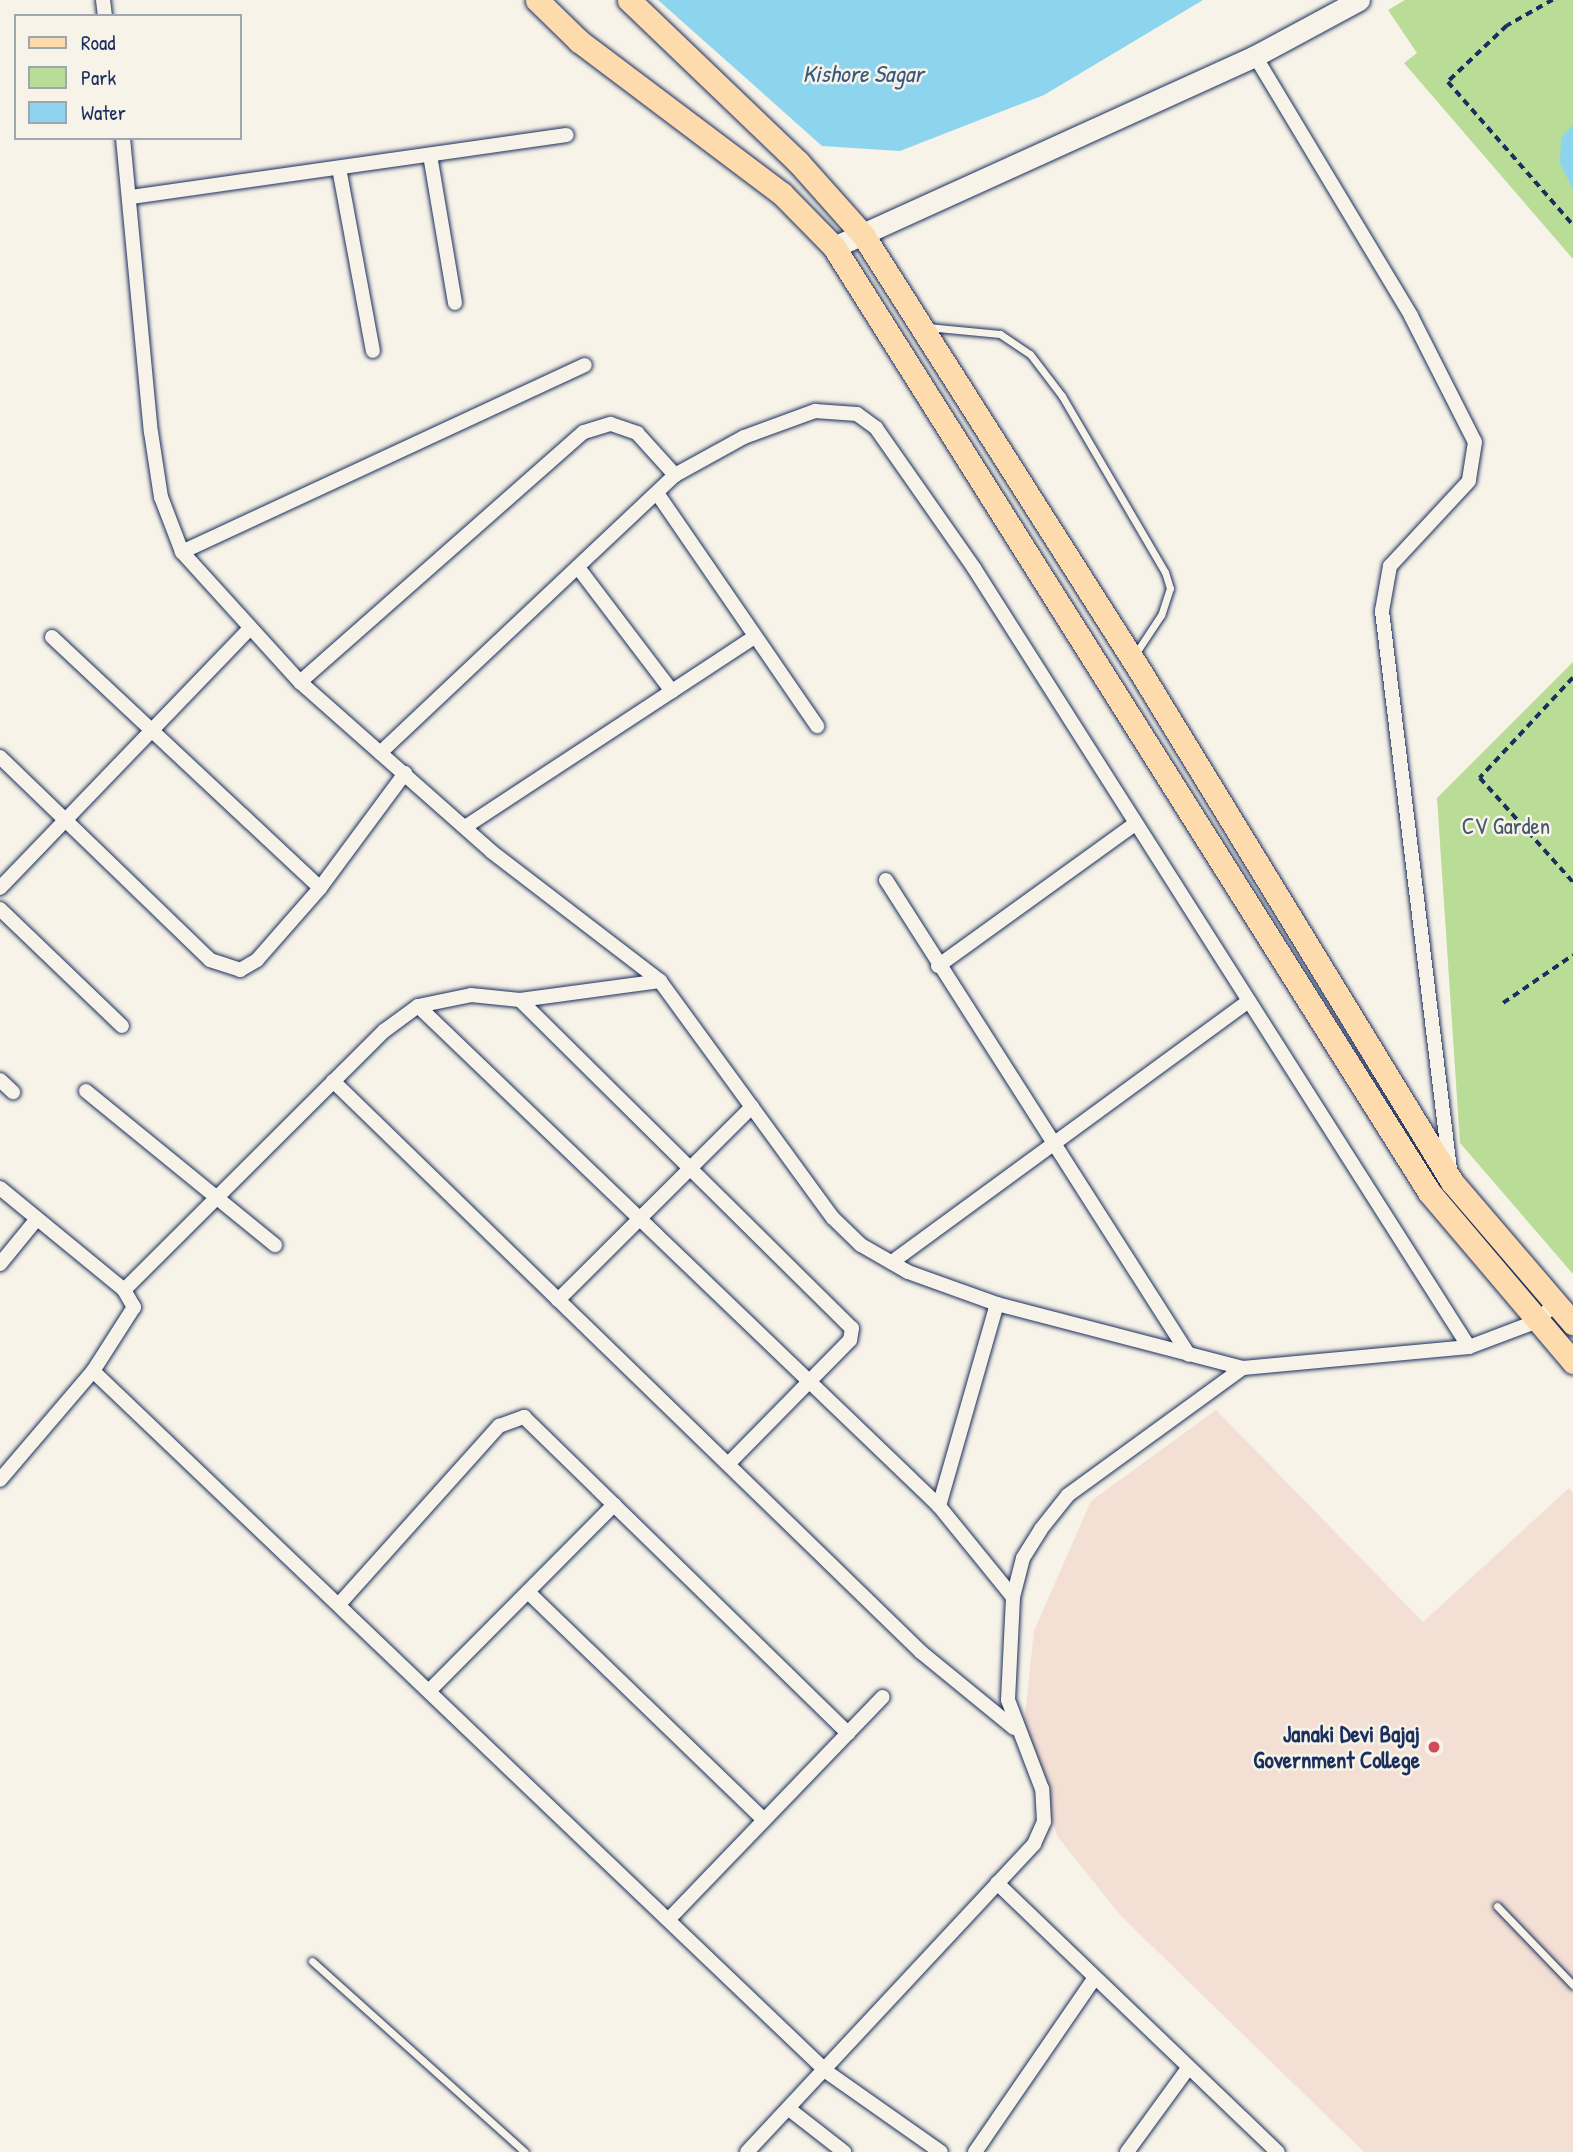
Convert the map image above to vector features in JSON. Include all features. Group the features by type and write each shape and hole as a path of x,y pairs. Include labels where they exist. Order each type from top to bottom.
{"main road":[{"path":"537,0 579,41 782,194 834,247 1429,1192 1535,1322 1573,1362"},
{"path":"629,0 798,162 863,235 1133,659 1452,1182 1573,1323"}],"street":[{"path":"834,247 1255,56 1359,0"},
{"path":"1255,56 1410,316 1475,442 1469,481 1390,566 1382,611 1452,1182"},
{"path":"131,197 567,135"},
{"path":"123,140 131,197 150,432 161,497 182,552 247,631 300,682 465,827 660,981 833,1218 892,1262 997,1304 1243,1368 1469,1347 1535,1322 1555,1304"},
{"path":"430,155 455,303"},
{"path":"338,167 373,351"},
{"path":"182,552 585,365"},
{"path":"380,753 580,570 675,475 744,437 815,411 857,414 876,428 1136,824 1469,1347"},
{"path":"300,682 584,432 611,424 637,433 675,475"},
{"path":"657,493 817,726"},
{"path":"580,570 672,691"},
{"path":"0,888 68,821 247,631"},
{"path":"52,637 320,888"},
{"path":"465,827 754,637"},
{"path":"0,757 210,960 226,968 240,970 257,960 320,888 405,773"},
{"path":"937,966 1136,824"},
{"path":"886,880 937,966 1189,1355"},
{"path":"0,909 122,1026"},
{"path":"124,1290 333,1081 418,1006 471,995 520,1000 660,981"},
{"path":"520,1000 689,1170 852,1328 850,1340 728,1464"},
{"path":"892,1262 1249,1001"},
{"path":"418,1006 939,1506 1013,1597"},
{"path":"0,1080 13,1092"},
{"path":"333,1081 921,1652 1014,1728"},
{"path":"86,1091 216,1200 275,1245"},
{"path":"558,1300 752,1107"},
{"path":"0,1188 124,1290 133,1316 93,1371 0,1480"},
{"path":"0,1264 36,1220"},
{"path":"939,1506 997,1304"},
{"path":"747,2152 827,2072 1034,1844 1044,1822 1042,1789 1014,1728 1008,1700 1013,1597 1023,1558 1068,1495 1243,1368"},
{"path":"93,1371 341,1602 827,2072 941,2152"},
{"path":"341,1602 511,1419 524,1417 848,1733"},
{"path":"431,1689 614,1506"},
{"path":"528,1592 764,1820"},
{"path":"669,1919 883,1697"},
{"path":"997,1883 1186,2071 1269,2149"},
{"path":"975,2152 1093,1980"},
{"path":"1127,2152 1186,2071"},
{"path":"789,2109 844,2152"}],"lane":[{"path":"919,326 1000,334 1030,354 1062,396 1166,572 1170,588 1161,615 1133,659"},
{"path":"1497,1906 1573,1985"},
{"path":"312,1961 525,2152"}],"path":[{"path":"1553,0 1507,26 1448,82 1573,225"},
{"path":"1573,678 1480,778 1573,882"},
{"path":"1503,1003 1573,955"}],"shaded area":[{"name":"Janaki Devi Bajaj Government College","path":"1216,1410 1423,1622 1569,1488 1573,1493 1573,2152 1364,2152 1121,1916 1057,1836 1024,1724 1034,1631 1091,1501"}],"green space":[{"path":"1405,0 1573,0 1573,259 1404,63 1417,53 1388,10"},
{"name":"CV Garden","path":"1573,662 1573,1274 1460,1143 1437,798"}],"water":[{"name":"Kishore Sagar","path":"658,0 1203,0 1044,95 900,151 822,146"},
{"path":"1573,125 1573,189 1560,164 1561,138"}],"place":[{"name":"Janaki Devi Bajaj Government College","path":"1434,1747"}]}
